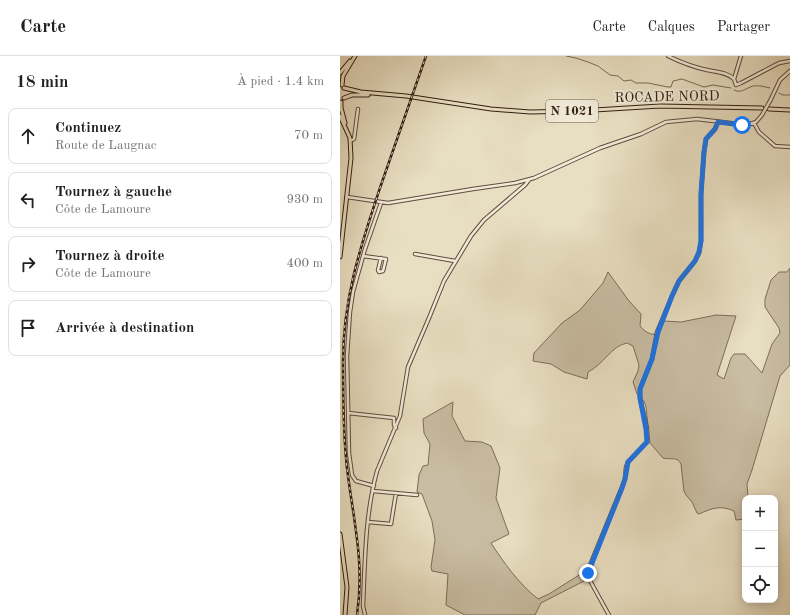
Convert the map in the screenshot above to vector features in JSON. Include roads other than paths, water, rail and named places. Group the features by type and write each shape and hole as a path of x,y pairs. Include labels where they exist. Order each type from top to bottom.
{"main road":[{"path":"340,73 354,56"},
{"path":"340,257 351,158 350,141 341,108 341,102 344,98 342,85 344,74 354,56"},
{"name":"N 1021","path":"342,85 354,91 382,95"},
{"name":"N 1021","path":"344,98 354,95 382,95"},
{"name":"ROCADE NORD","path":"382,95 411,97 491,109 530,112 578,111 660,106 762,108"},
{"path":"769,108 790,110"},
{"path":"340,116 346,128"},
{"path":"340,534 346,580 345,615"}],"street":[{"path":"668,56 689,65 728,74 734,79 736,85 741,84 779,63 790,62"},
{"path":"734,79 741,56"},
{"path":"347,197 381,203 405,201 529,180 572,162 600,148 642,134 666,122 680,119 697,119 742,125 754,123 762,115 780,80 790,71"},
{"path":"350,141 354,139 358,109"},
{"path":"609,615 589,579 588,569 622,488 628,462 647,442 640,389 652,359 658,332 679,281 695,261 699,252 701,241 701,194 704,152 706,139 715,129 718,122"},
{"path":"754,123 759,132 775,146 790,147"},
{"path":"365,615 363,606 364,583 368,522 373,491 377,471 396,428 402,406 408,367 440,289 471,236 486,216 529,180"},
{"path":"374,486 356,481 352,474 349,453 347,356 353,292 367,241 381,203"},
{"path":"415,254 456,261"},
{"path":"363,256 381,258 386,260 383,271 379,272 378,270 381,258"},
{"path":"348,413 394,418 394,425 396,428"},
{"path":"373,491 417,495"},
{"path":"368,522 391,524 396,493"}],"waterway":[{"path":"566,56 598,66 610,75 618,76 624,81 631,80 636,83 648,83 671,87 673,81 682,79 704,87 713,85 731,88"},
{"path":"734,90 741,91 755,86 770,88"},
{"path":"779,93 783,95 790,95"}],"railway":[{"path":"357,615 360,577 359,559 347,468 343,402 343,362 346,315 354,272 360,250 426,56"}]}
